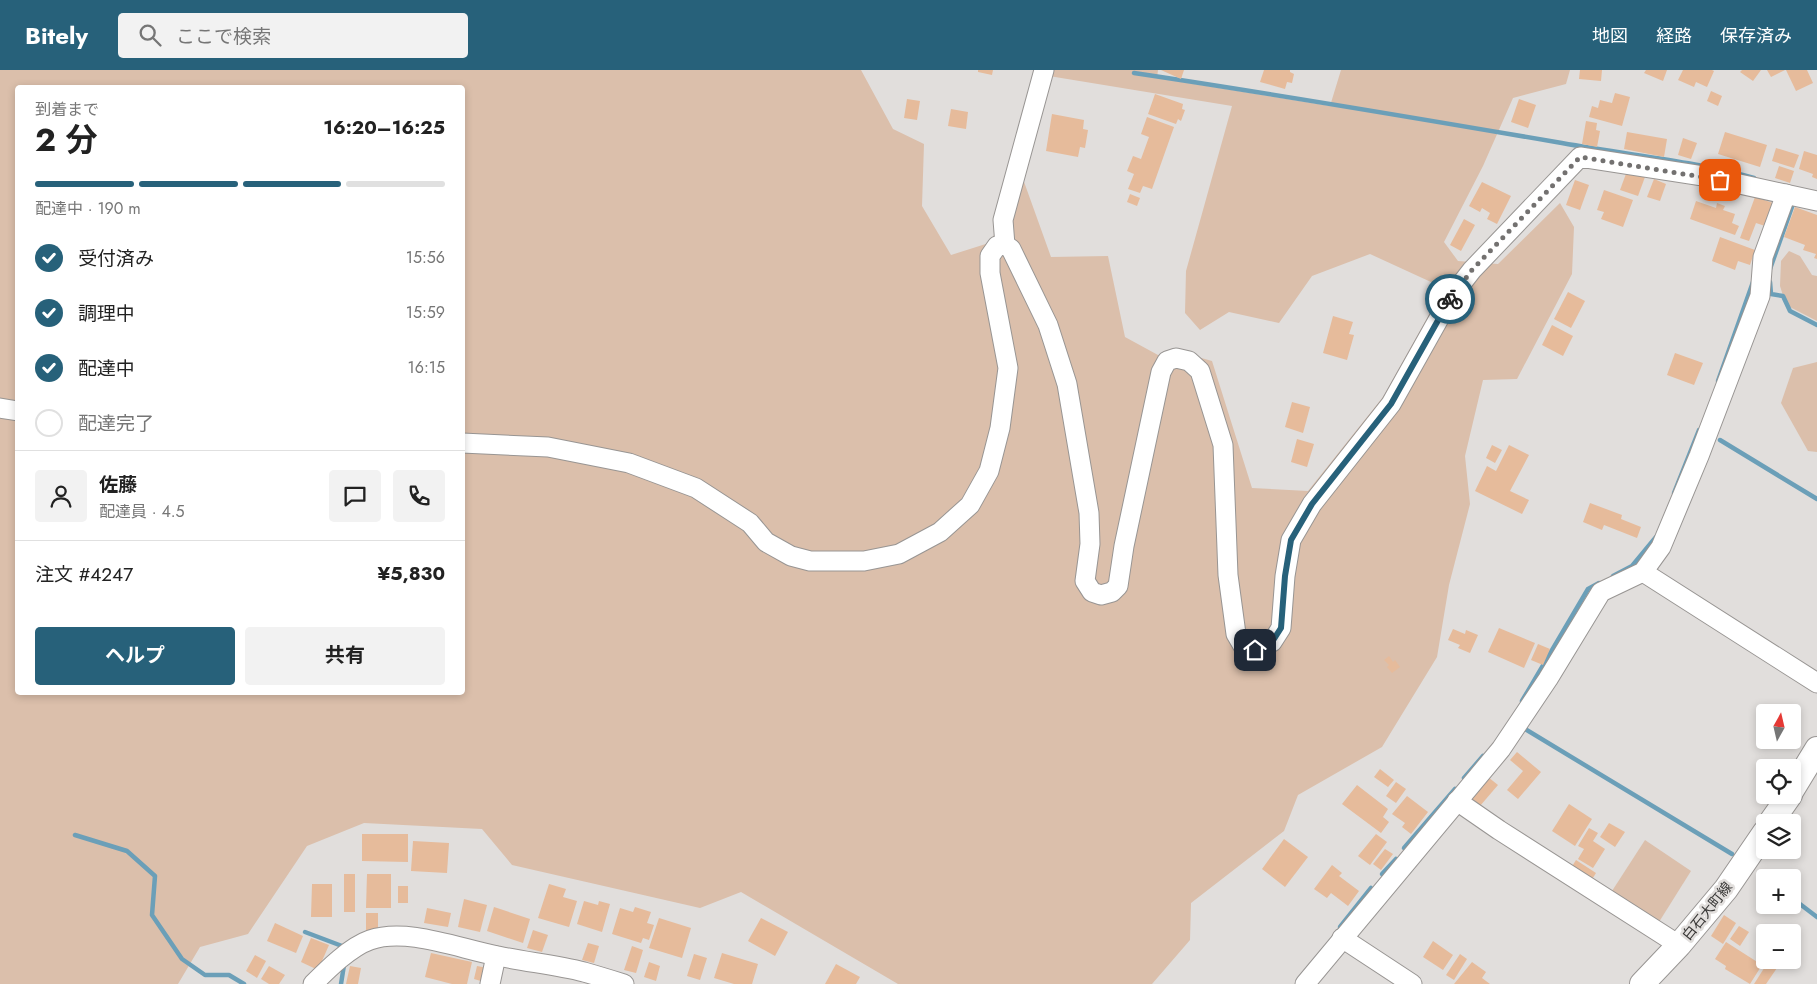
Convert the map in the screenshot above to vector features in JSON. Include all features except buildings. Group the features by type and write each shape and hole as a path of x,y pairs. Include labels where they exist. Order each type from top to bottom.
{"main road":[{"path":"1801,776 1817,750"},
{"name":"白石大町線","path":"1642,984 1679,945 1726,889 1756,845"}],"street":[{"path":"1005,245 1003,220 1044,70"},
{"path":"465,443 548,448 629,463 696,488 750,523 766,542 791,556 810,562 864,561 899,554 940,532 970,505 989,471 1000,428 1008,368 990,273 990,256 997,246 1005,245 1011,249 1048,325 1067,384 1089,513 1090,544 1086,581 1092,592 1101,595 1112,592 1118,586 1124,546 1161,372 1167,361 1176,358 1189,361 1200,372 1223,445 1228,575 1236,634 1243,646 1255,650 1272,642 1281,628 1285,576 1291,540 1312,504 1391,404 1451,297 1472,270 1580,157 1703,176 1799,197 1763,257 1760,296 1699,456 1661,548 1643,572 1601,592 1548,679 1501,749 1305,984"},
{"path":"0,408 15,410"},
{"path":"1643,572 1817,683"},
{"path":"1457,801 1679,945"},
{"path":"313,984 331,967 360,945 370,940 390,935 424,939 496,956 583,972 624,984"},
{"path":"1342,938 1412,984"},
{"path":"490,984 496,956"}],"shaded area":[{"path":"0,70 861,70 893,129 924,144 922,206 951,255 992,242 1036,70 1158,70 1157,78 1330,106 1341,70 1570,70 1566,84 1513,98 1483,166 1444,242 1458,261 1498,264 1560,203 1574,227 1572,274 1517,379 1483,380 1465,456 1470,504 1449,585 1437,657 1382,747 1298,795 1284,831 1191,903 1190,940 1152,984 898,984 741,892 700,908 512,865 482,829 364,823 307,846 248,934 200,947 178,984 0,984","holes":["1049,76 1232,106 1186,271 1185,313 1200,330 1229,312 1279,323 1312,276 1370,254 1444,288 1383,397 1308,491 1252,488 1212,361 1180,352 1158,355 1125,337 1108,256 1051,257 1023,179"]},
{"path":"1789,251 1800,256 1812,275 1817,276 1817,321 1786,305 1780,286 1781,261"},
{"path":"1817,362 1817,452 1808,451 1781,403 1793,368"},
{"path":"1645,840 1691,871 1659,922 1612,891"}],"waterway":[{"path":"1134,73 1680,162 1754,178"},
{"path":"1770,269 1793,204"},
{"path":"1718,381 1753,282"},
{"path":"1770,282 1771,294 1783,296 1790,311 1817,325"},
{"path":"1674,493 1699,430"},
{"path":"1720,440 1817,499"},
{"path":"1613,576 1632,566 1656,537"},
{"path":"1522,701 1588,589 1599,583"},
{"path":"1525,729 1732,854"},
{"path":"1464,778 1483,756"},
{"path":"1404,848 1455,789"},
{"path":"75,835 127,851 155,876 152,915 182,959 205,975 229,975 244,984"},
{"path":"1382,874 1396,859"},
{"path":"1340,927 1371,888"},
{"path":"1801,905 1817,917"},
{"path":"305,932 342,946"},
{"path":"341,984 344,965"}],"way so far":[{"path":"1450,299 1472,270 1580,157 1720,180"}],"route":[{"path":"1255,650 1272,642 1281,628 1285,576 1291,540 1312,504 1391,404 1450,299"}]}
